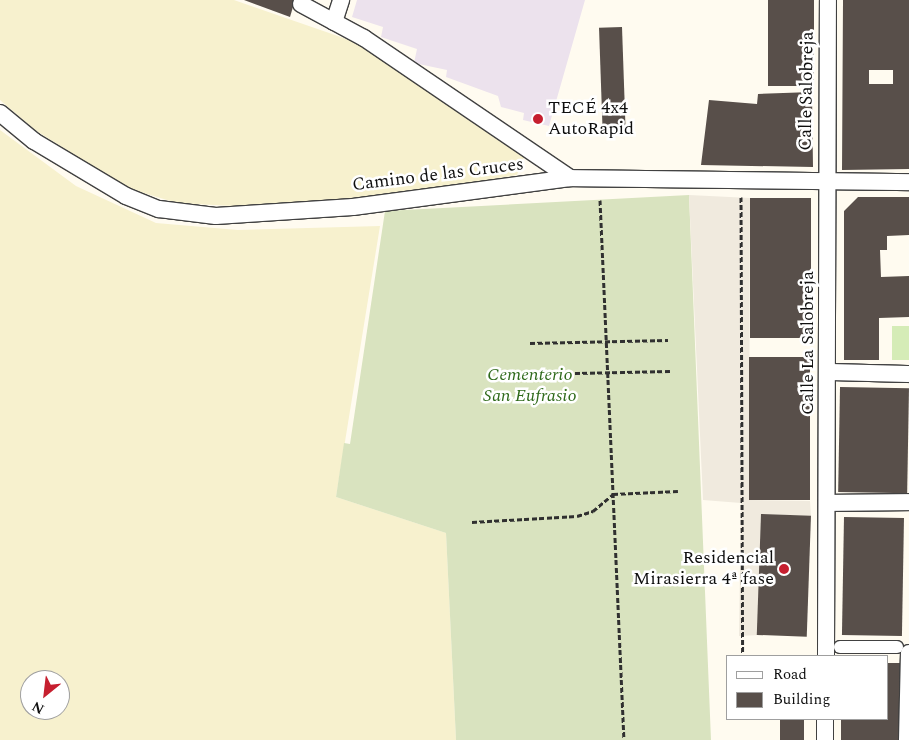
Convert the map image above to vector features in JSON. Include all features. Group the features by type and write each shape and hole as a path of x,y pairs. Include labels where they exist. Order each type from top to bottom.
{"street":[{"path":"334,22 341,0"},
{"name":"Calle Salobreja","path":"826,183 828,0"},
{"path":"302,4 334,22 570,178"},
{"name":"Camino de las Cruces","path":"0,113 34,141 126,196 158,209 216,216 362,206 570,178 826,183 909,182"},
{"name":"Calle La Salobreja","path":"826,183 829,372 826,655"},
{"path":"829,372 909,374"},
{"path":"829,503 909,502"},
{"path":"840,647 903,650 907,740"},
{"path":"825,720 825,740"}],"path":[{"path":"742,197 743,655"},
{"path":"600,200 606,372 624,740"},
{"path":"530,344 668,340"},
{"path":"530,374 670,371"},
{"path":"472,522 577,516 594,511 613,494 678,491"}],"shaded area":[{"path":"0,0 234,0 358,43 524,157 517,175 449,187 269,208 177,203 127,188 35,130 0,100"},
{"path":"357,0 585,0 549,126 523,120 524,113 501,107 498,96 446,77 447,70 414,63 417,49 381,37 383,27 352,17"},
{"path":"0,130 76,186 156,223 238,230 380,226 336,497 446,533 456,740 0,740"},
{"path":"689,195 750,198 749,500 810,501 811,516 761,514 759,635 739,636 741,503 703,500"}],"green space":[{"name":"Cementerio San Eufrasio","path":"689,195 711,740 456,740 446,533 336,497 344,443 350,444 385,211"},
{"path":"892,326 909,326 909,360 892,360"}],"building":[{"path":"244,0 295,0 290,17"},
{"path":"768,0 814,0 814,86 768,86"},
{"path":"843,0 909,0 909,169 842,170","holes":["869,70 893,70 893,84 869,84"]},
{"path":"622,27 626,130 603,131 599,28"},
{"path":"812,92 813,167 701,165 709,100 757,104 758,94"},
{"path":"858,197 909,197 909,235 887,236 887,250 880,250 881,277 909,276 909,317 879,318 879,360 844,360 844,211"},
{"path":"750,198 811,198 811,338 750,338"},
{"path":"749,357 810,357 810,500 749,500"},
{"path":"840,387 909,388 907,493 838,492"},
{"name":"Residencial Mirasierra 4ª fase","path":"761,514 811,516 807,637 757,635"},
{"path":"844,517 904,518 902,636 842,635"},
{"path":"889,663 901,663 899,740 841,740 841,720 889,720"},
{"path":"780,720 804,720 804,740 780,740"}],"place":[{"name":"TECÉ 4x4 AutoRapid","path":"538,119"},
{"name":"Residencial Mirasierra 4ª fase","path":"784,569"}]}
